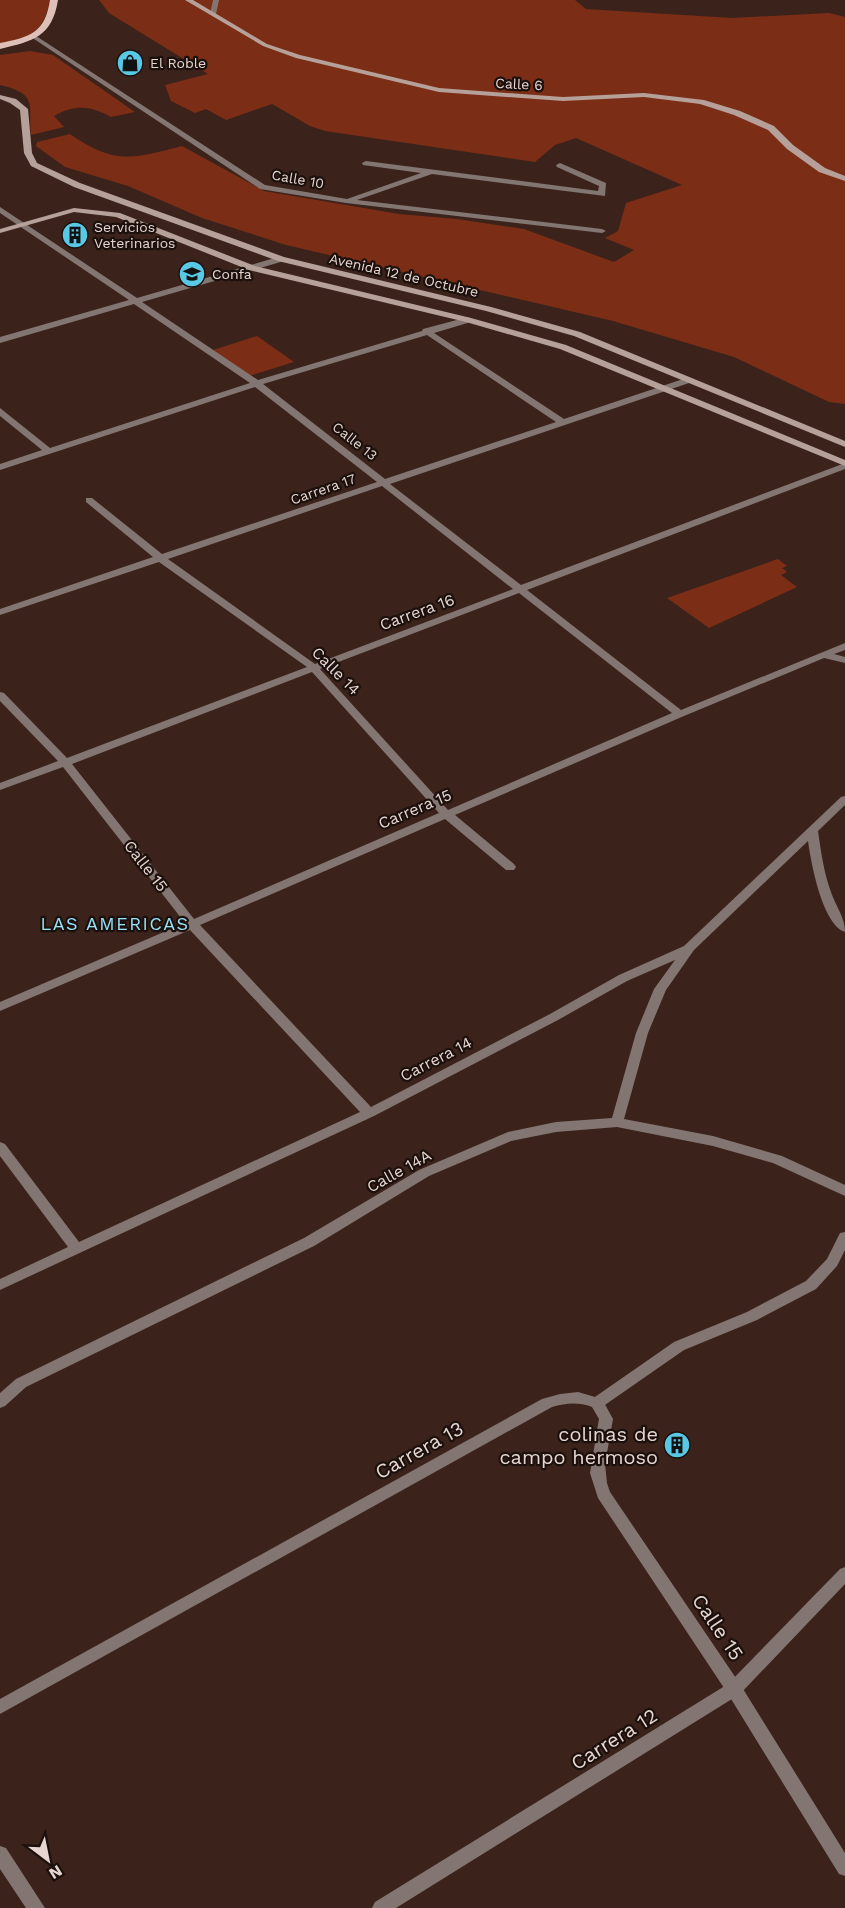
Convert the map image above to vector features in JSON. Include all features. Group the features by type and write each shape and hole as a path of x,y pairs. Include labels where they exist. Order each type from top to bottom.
{"main road":[{"name":"Calle 6","path":"188,0 265,45 298,57 439,90 563,99 644,95 701,102 737,113 771,128 790,147 822,170 845,179"},
{"path":"0,46 33,36 45,29 53,16 52,1"},
{"name":"Avenida 12 de Octubre","path":"0,97 13,101 24,109 28,153 34,164 77,185 281,259 488,309 578,334 845,444"},
{"path":"0,231 74,210 82,200 77,185"},
{"name":"Avenida 12 de Octubre","path":"74,210 117,215 252,268 468,320 563,347 845,464"}],"street":[{"path":"213,14 216,0"},
{"name":"Calle 10","path":"33,36 263,187 346,201 602,231"},
{"path":"366,163 602,194 603,185 560,165"},
{"path":"346,201 432,171"},
{"name":"Calle 13","path":"0,209 255,384 522,589 680,714"},
{"path":"0,340 281,259"},
{"path":"0,467 255,384 468,320"},
{"path":"426,331 563,422"},
{"name":"Carrera 17","path":"0,612 689,380"},
{"path":"0,411 48,451"},
{"name":"Carrera 16","path":"0,788 64,761 522,589 845,464"},
{"name":"Calle 14","path":"89,500 160,558 312,666 446,814 510,867"},
{"name":"Carrera 15","path":"0,1007 680,714 845,646"},
{"path":"824,655 845,660"},
{"name":"Calle 15","path":"0,695 64,761 191,923 369,1113"},
{"name":"Carrera 14","path":"0,1285 369,1113 554,1017 622,978 688,949 845,799"},
{"path":"812,831 821,887 835,916 845,928"},
{"path":"617,1122 642,1033 660,988 688,949"},
{"name":"Calle 14A","path":"0,1402 21,1383 309,1242 424,1173 508,1137 556,1127 617,1122 713,1141 777,1160 845,1191"},
{"path":"0,1147 76,1248"},
{"path":"597,1403 679,1346 752,1316 811,1285 832,1262 845,1237"},
{"name":"Carrera 13","path":"0,1707 547,1404 570,1397 597,1403"},
{"name":"Calle 15","path":"597,1403 606,1419 597,1466 597,1476 603,1494 734,1689 845,1868"},
{"name":"Carrera 12","path":"381,1908 734,1689 845,1574"},
{"path":"0,1854 36,1908"}],"shaded area":[{"path":"0,0 52,0 43,21 34,32 0,46"},
{"path":"99,0 575,0 586,9 732,18 829,13 845,17 845,404 829,402 734,357 613,321 286,245 202,218 128,186 65,167 36,146 37,142 70,134 99,151 124,156 150,154 182,146 264,191 399,214 457,219 524,229 614,262 634,250 605,238 618,231 626,203 682,185 576,138 555,145 535,162 325,131 310,126 272,104 226,120 206,109 195,113 171,101 165,85 208,74 109,13"},
{"path":"30,51 53,55 135,112 111,117 90,109 76,108 54,116 64,127 31,135 30,108 26,97 21,92 0,85 0,55"},
{"path":"257,336 294,362 249,376 213,350"},
{"path":"778,559 787,566 782,568 787,572 781,575 797,587 709,628 667,598"}],"place":[{"name":"El Roble","path":"130,63"},
{"name":"Servicios Veterinarios","path":"75,235"},
{"name":"Confa","path":"192,274"},
{"name":"colinas de campo hermoso","path":"677,1445"}],"district":[{"name":"LAS AMERICAS","path":"115,923"}]}
